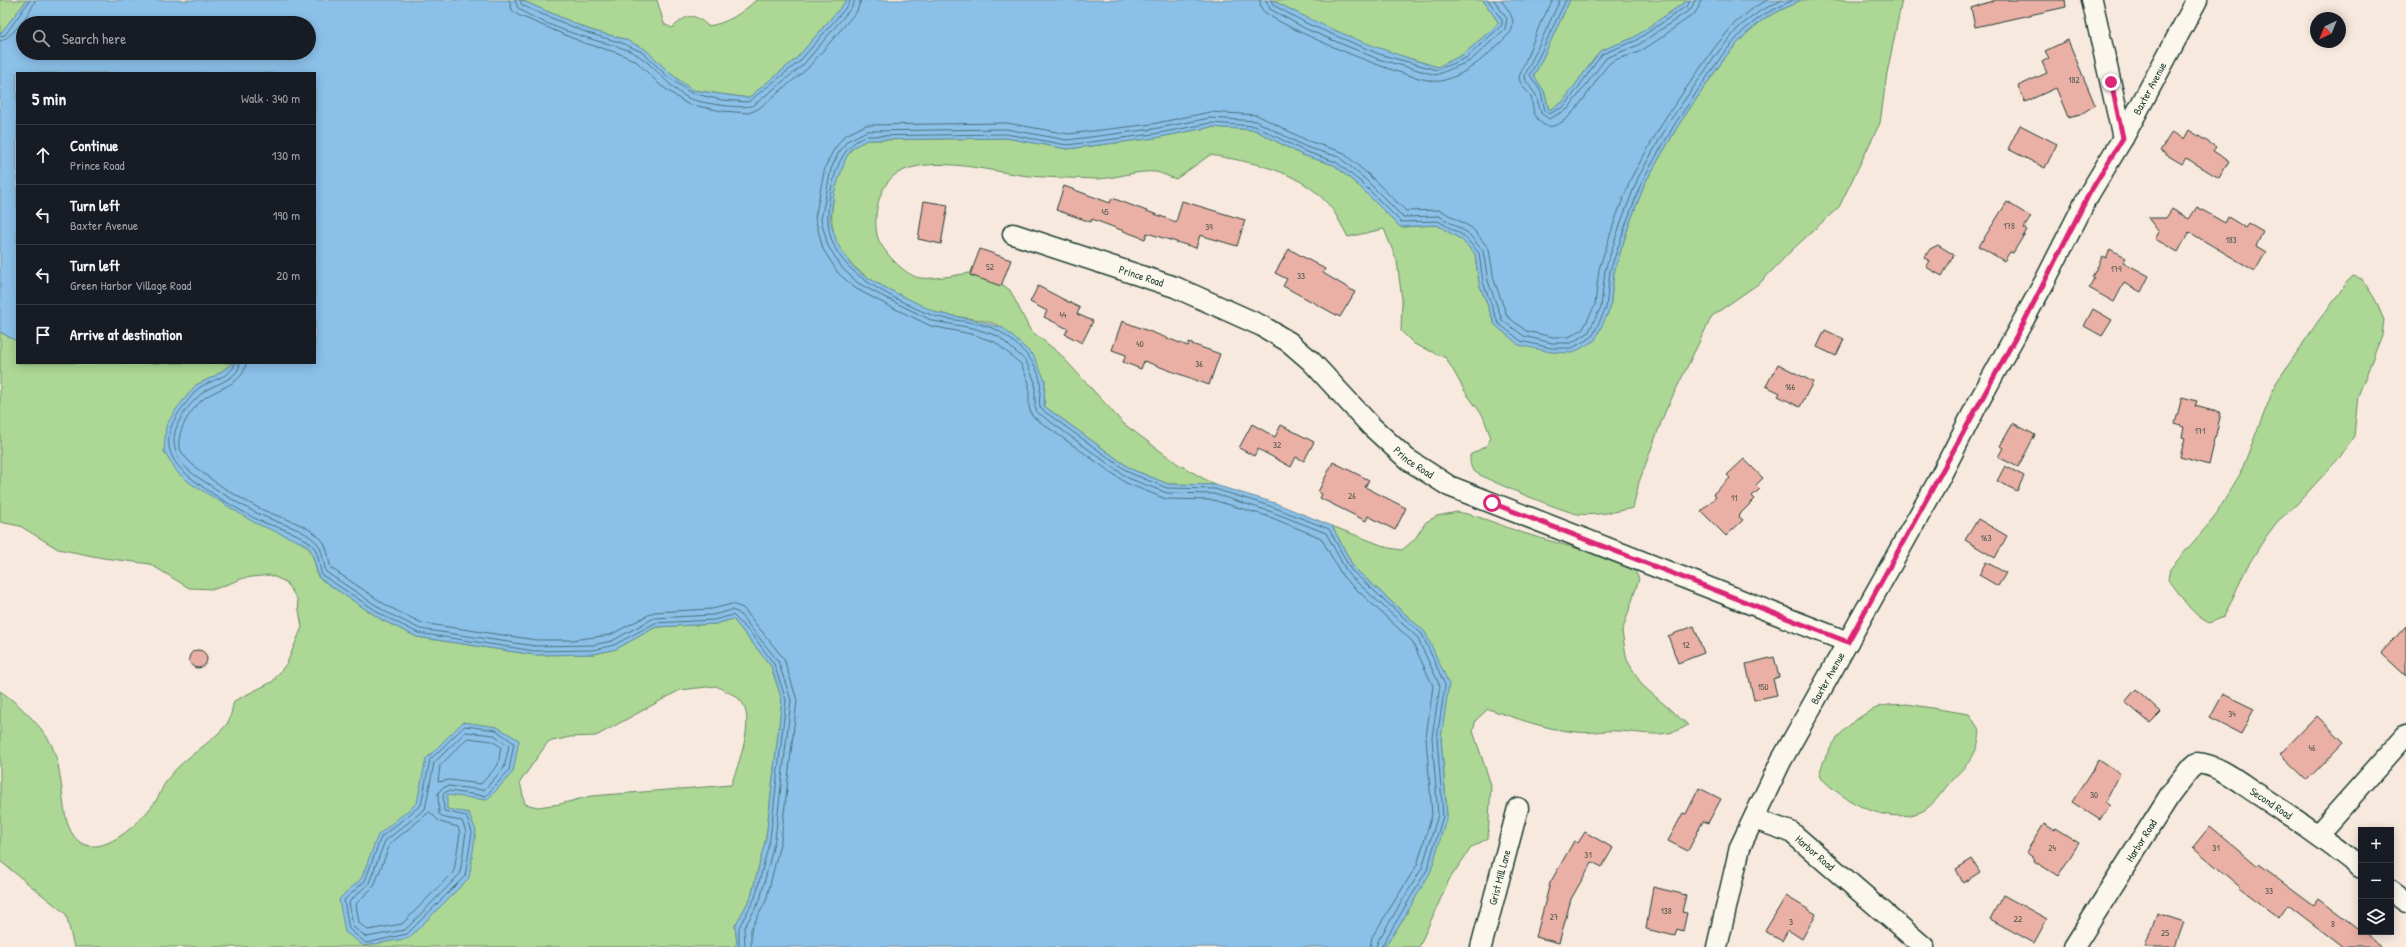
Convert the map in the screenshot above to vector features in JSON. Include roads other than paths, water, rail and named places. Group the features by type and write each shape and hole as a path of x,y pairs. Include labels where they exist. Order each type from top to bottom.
{"street":[{"path":"2092,0 2123,138"},
{"name":"Baxter Avenue","path":"1717,947 1740,847 1781,761 2023,324 2089,194 2123,138 2191,2"},
{"name":"Prince Road","path":"1013,234 1175,288 1262,326 1289,342 1311,361 1372,426 1408,460 1449,486 1848,642"},
{"path":"2318,834 2406,735"},
{"name":"Harbor Road","path":"2074,947 2188,770 2197,763 2208,764 2225,773"},
{"name":"Second Road","path":"2225,773 2318,834 2358,866"},
{"name":"Grist Mill Lane","path":"1481,947 1518,808"},
{"name":"Harbor Road","path":"1754,819 1791,832 1924,947"},
{"path":"2394,893 2406,902"}],"water":[{"path":"27,0 521,0 590,30 624,39 645,49 670,73 692,90 748,98 796,59 847,0 1272,0 1353,38 1438,67 1464,54 1499,23 1483,0 1570,0 1534,76 1544,91 1549,110 1562,103 1600,51 1633,38 1688,0 1801,0 1765,18 1747,33 1726,56 1679,124 1645,183 1630,222 1614,272 1610,309 1595,340 1573,353 1551,352 1519,345 1495,325 1479,283 1475,254 1462,240 1437,225 1400,227 1359,186 1334,165 1302,155 1255,130 1211,127 1155,138 1067,149 1006,138 867,140 852,148 846,158 834,193 830,220 837,243 850,264 863,275 937,313 975,320 1003,328 1033,355 1045,380 1044,406 1131,469 1168,484 1215,485 1275,503 1332,526 1354,568 1425,632 1449,684 1441,738 1447,816 1431,871 1401,923 1384,947 734,947 737,943 735,926 751,897 766,838 782,700 771,666 733,619 715,624 656,627 616,649 594,654 535,655 417,637 382,620 319,578 311,550 305,544 255,523 190,483 178,473 164,451 166,426 177,408 196,385 215,376 232,364 316,364 316,72 16,72 16,340 0,332 0,34"},
{"path":"463,722 497,727 519,740 513,772 487,800 447,795 447,809 469,813 476,831 469,878 409,938 364,946 345,932 339,899 361,879 378,835 417,803 426,759"}]}
